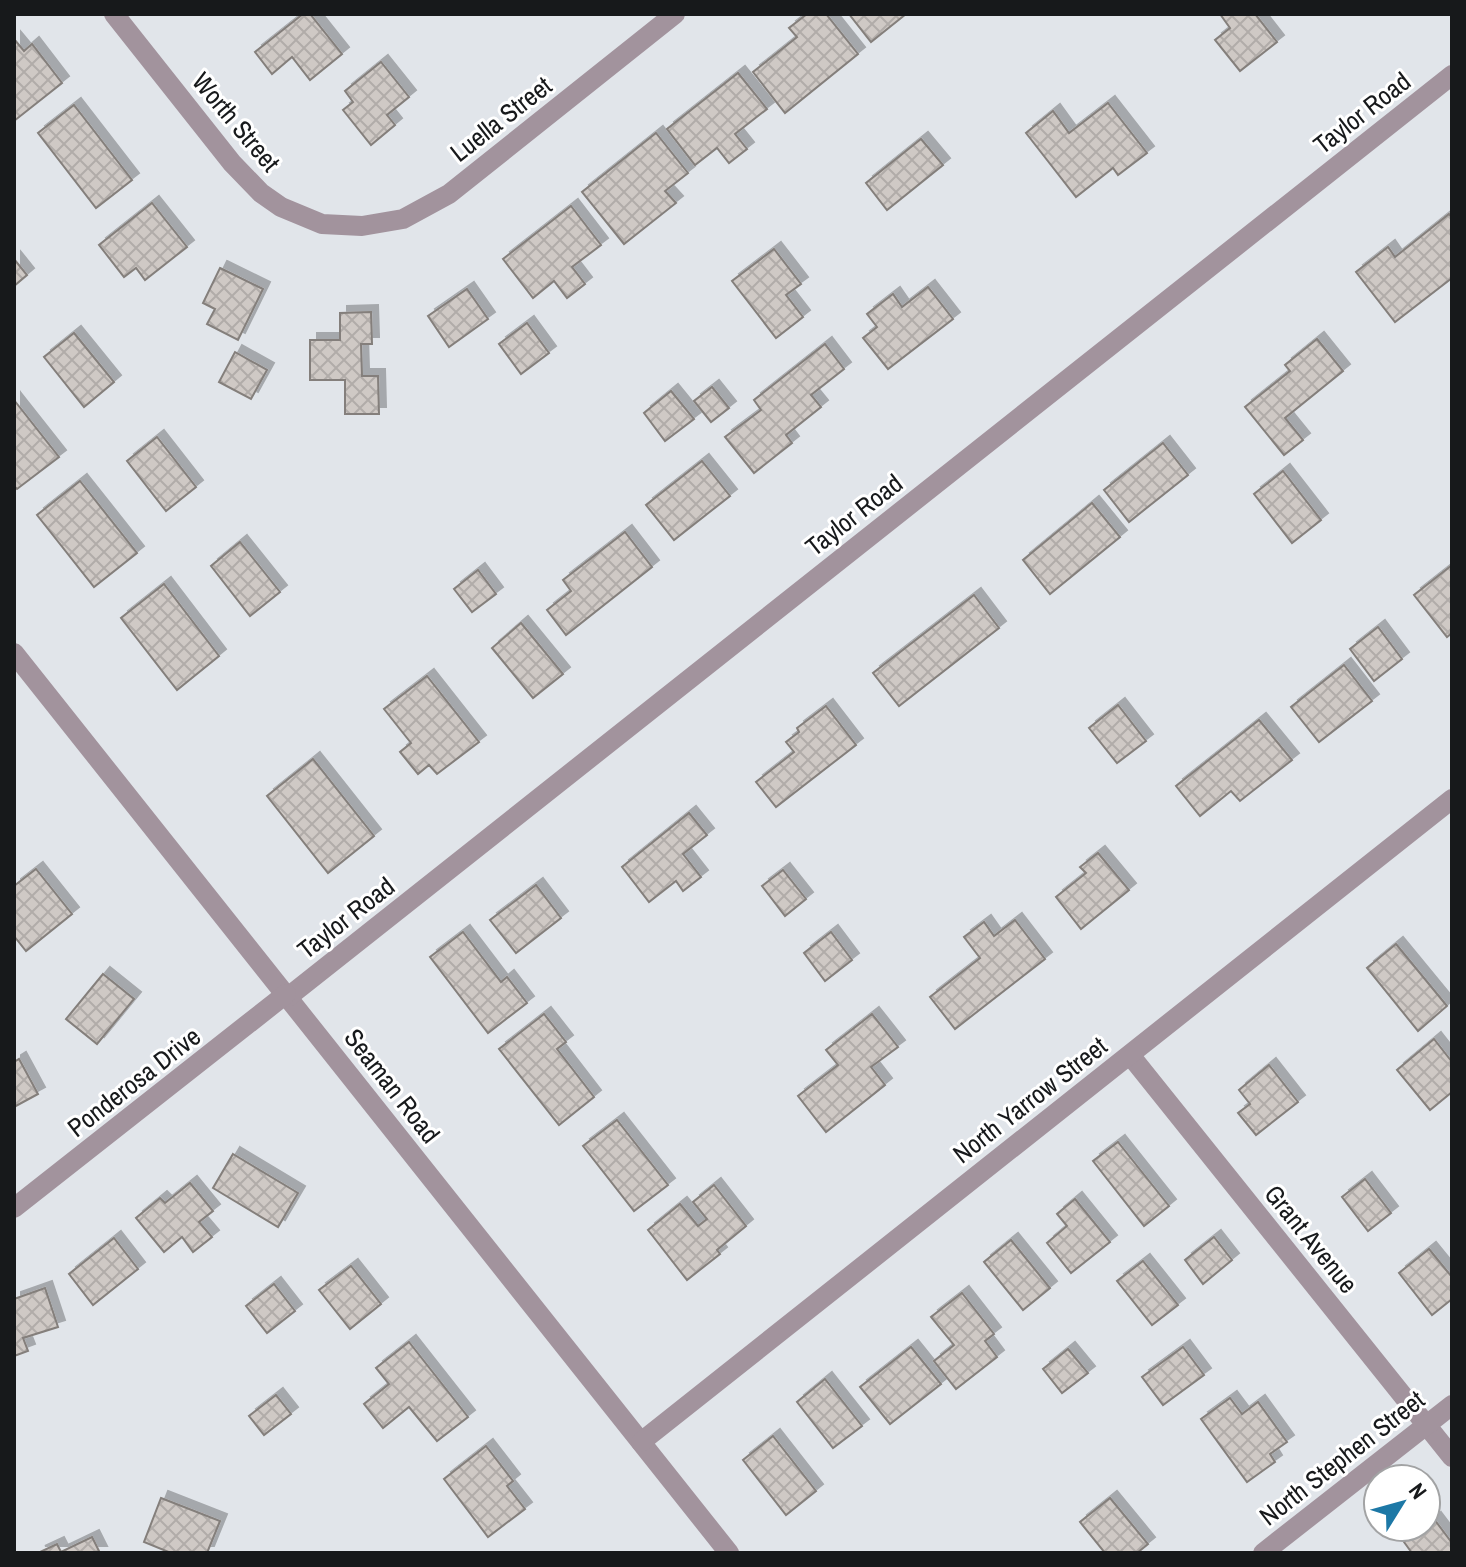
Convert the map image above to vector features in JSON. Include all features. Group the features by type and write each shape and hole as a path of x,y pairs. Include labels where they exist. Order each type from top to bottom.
{"street":[{"name":"Worth Street","path":"114,14 232,163 261,193 302,217 343,226"},
{"name":"Luella Street","path":"343,226 382,225 420,212 436,202 675,14"},
{"name":"Taylor Road","path":"287,996 1452,75"},
{"name":"Seaman Road","path":"14,653 729,1553"},
{"name":"North Yarrow Street","path":"641,1442 1452,799"},
{"name":"Ponderosa Drive","path":"14,1208 287,996"},
{"name":"Grant Avenue","path":"1130,1055 1452,1457"},
{"name":"North Stephen Street","path":"1263,1553 1452,1405"}],"building":[{"path":"303,14 310,14 342,54 310,80 292,57 272,74 255,52"},
{"path":"807,14 826,14 858,54 785,113 753,72 797,37 789,28"},
{"path":"849,14 906,14 871,42"},
{"path":"1220,14 1255,14 1277,42 1240,71 1215,40 1230,28"},
{"path":"14,39 24,51 32,44 62,83 14,121"},
{"path":"381,62 409,97 387,115 395,125 371,145 343,110 353,102 345,91"},
{"path":"738,73 767,109 735,134 747,149 729,163 717,148 695,165 667,129"},
{"path":"1108,103 1147,153 1118,175 1113,168 1076,197 1026,133 1053,111 1069,133"},
{"path":"74,105 132,180 96,208 38,133"},
{"path":"656,133 688,173 665,191 676,203 624,244 582,192"},
{"path":"921,139 943,165 887,210 866,183"},
{"path":"152,203 187,247 145,280 136,268 124,277 99,245"},
{"path":"571,206 601,245 572,267 585,284 567,298 554,281 533,298 503,259"},
{"path":"1449,214 1452,218 1452,278 1395,322 1356,272 1388,247 1395,257"},
{"path":"774,249 801,284 786,295 803,317 776,338 732,281"},
{"path":"14,259 27,275 14,286"},
{"path":"220,268 263,289 238,340 207,324 215,309 203,303"},
{"path":"928,287 953,319 888,369 863,338 877,327 867,314 893,294 902,307"},
{"path":"467,289 488,319 449,347 428,316"},
{"path":"371,312 372,344 361,344 362,376 378,376 379,414 345,414 345,380 310,380 310,340 340,340 340,313"},
{"path":"527,323 549,353 521,374 499,344"},
{"path":"74,333 114,382 84,407 44,357"},
{"path":"1317,339 1343,371 1285,418 1303,440 1284,455 1245,407 1290,371 1285,365"},
{"path":"825,344 844,369 811,395 821,407 786,435 792,443 754,473 725,437 761,410 754,400"},
{"path":"235,352 267,370 251,399 219,382"},
{"path":"712,387 729,408 711,422 694,401"},
{"path":"671,391 694,419 665,441 644,413"},
{"path":"14,400 59,457 17,489 14,486"},
{"path":"157,437 196,487 166,511 127,461"},
{"path":"1163,443 1188,475 1129,522 1104,490"},
{"path":"702,461 730,496 674,540 646,505"},
{"path":"1283,471 1321,520 1292,543 1254,494"},
{"path":"80,481 137,553 94,587 37,515"},
{"path":"1092,503 1120,537 1050,594 1023,560"},
{"path":"625,532 652,567 566,635 547,610 571,591 563,580"},
{"path":"240,542 280,592 250,616 211,566"},
{"path":"1452,565 1452,633 1447,637 1414,595"},
{"path":"478,570 496,594 472,612 454,589"},
{"path":"164,584 219,656 177,690 121,618"},
{"path":"974,595 999,628 899,706 873,673"},
{"path":"521,623 563,674 533,698 492,648"},
{"path":"1378,627 1402,659 1374,681 1350,649"},
{"path":"1344,665 1372,701 1319,742 1291,707"},
{"path":"427,676 479,742 437,774 429,765 418,774 400,752 411,743 384,709"},
{"path":"1118,705 1146,741 1117,763 1089,728"},
{"path":"826,706 856,745 776,807 756,782 794,752 786,742 799,732 797,728"},
{"path":"1259,720 1292,760 1240,801 1231,791 1200,816 1176,786"},
{"path":"313,759 374,836 328,873 267,796"},
{"path":"689,813 707,835 683,854 701,877 683,891 676,881 649,902 622,867"},
{"path":"1098,853 1129,890 1081,929 1056,897 1086,873 1080,867"},
{"path":"36,869 72,914 26,951 14,936 14,886"},
{"path":"783,870 806,899 785,916 762,886"},
{"path":"536,885 561,918 516,953 490,920"},
{"path":"1015,920 1045,959 955,1029 930,997 980,958 964,937 984,922 994,936"},
{"path":"463,932 501,982 507,977 527,1003 488,1033 430,957"},
{"path":"831,932 852,960 825,981 804,953"},
{"path":"1396,944 1447,1006 1418,1031 1367,968"},
{"path":"103,974 134,999 97,1044 66,1019"},
{"path":"544,1014 566,1042 557,1049 594,1097 559,1125 499,1049"},
{"path":"872,1014 898,1047 871,1067 885,1085 826,1132 798,1096 838,1065 826,1050"},
{"path":"1434,1039 1452,1062 1452,1092 1430,1110 1397,1070"},
{"path":"19,1059 38,1094 14,1107 14,1062"},
{"path":"1269,1065 1298,1102 1256,1135 1238,1113 1250,1104 1239,1090"},
{"path":"617,1120 668,1185 634,1211 583,1146"},
{"path":"1118,1142 1169,1206 1144,1226 1093,1161"},
{"path":"233,1154 298,1193 278,1227 213,1188"},
{"path":"1365,1179 1391,1213 1368,1231 1342,1197"},
{"path":"190,1183 213,1211 199,1222 212,1237 193,1252 182,1237 164,1252 136,1218 160,1198 165,1203"},
{"path":"714,1185 746,1226 717,1250 720,1254 687,1280 648,1230 680,1204 698,1226 707,1219 693,1202"},
{"path":"1075,1199 1110,1242 1071,1273 1047,1243 1067,1226 1057,1214"},
{"path":"1214,1237 1232,1260 1203,1284 1185,1260"},
{"path":"114,1238 138,1269 93,1305 69,1274"},
{"path":"1011,1240 1050,1288 1023,1310 984,1262"},
{"path":"1429,1249 1452,1277 1452,1299 1432,1315 1399,1273"},
{"path":"1143,1261 1178,1305 1152,1325 1117,1281"},
{"path":"351,1266 381,1304 350,1329 319,1290"},
{"path":"274,1284 295,1311 267,1333 246,1306"},
{"path":"45,1288 58,1327 23,1338 28,1351 14,1356 14,1299"},
{"path":"962,1293 994,1334 985,1341 997,1357 956,1389 934,1361 954,1345 931,1317"},
{"path":"409,1342 468,1417 437,1441 409,1407 383,1428 364,1404 389,1384 376,1368"},
{"path":"911,1347 941,1384 890,1424 860,1387"},
{"path":"1183,1347 1204,1375 1163,1405 1142,1377"},
{"path":"1068,1349 1088,1373 1062,1393 1043,1369"},
{"path":"825,1379 862,1426 833,1448 797,1402"},
{"path":"276,1395 291,1414 264,1435 249,1416"},
{"path":"1230,1398 1242,1414 1258,1402 1287,1442 1270,1454 1275,1462 1247,1482 1201,1419"},
{"path":"773,1436 816,1491 786,1515 743,1460"},
{"path":"486,1446 513,1481 507,1486 525,1509 488,1537 444,1479"},
{"path":"161,1498 220,1521 207,1553 171,1553 144,1542"},
{"path":"1110,1498 1148,1544 1137,1553 1105,1553 1080,1522"},
{"path":"1442,1530 1452,1543 1452,1553 1412,1553 1405,1543 1442,1543"},
{"path":"92,1537 100,1553 38,1553 57,1544 61,1552"}]}
